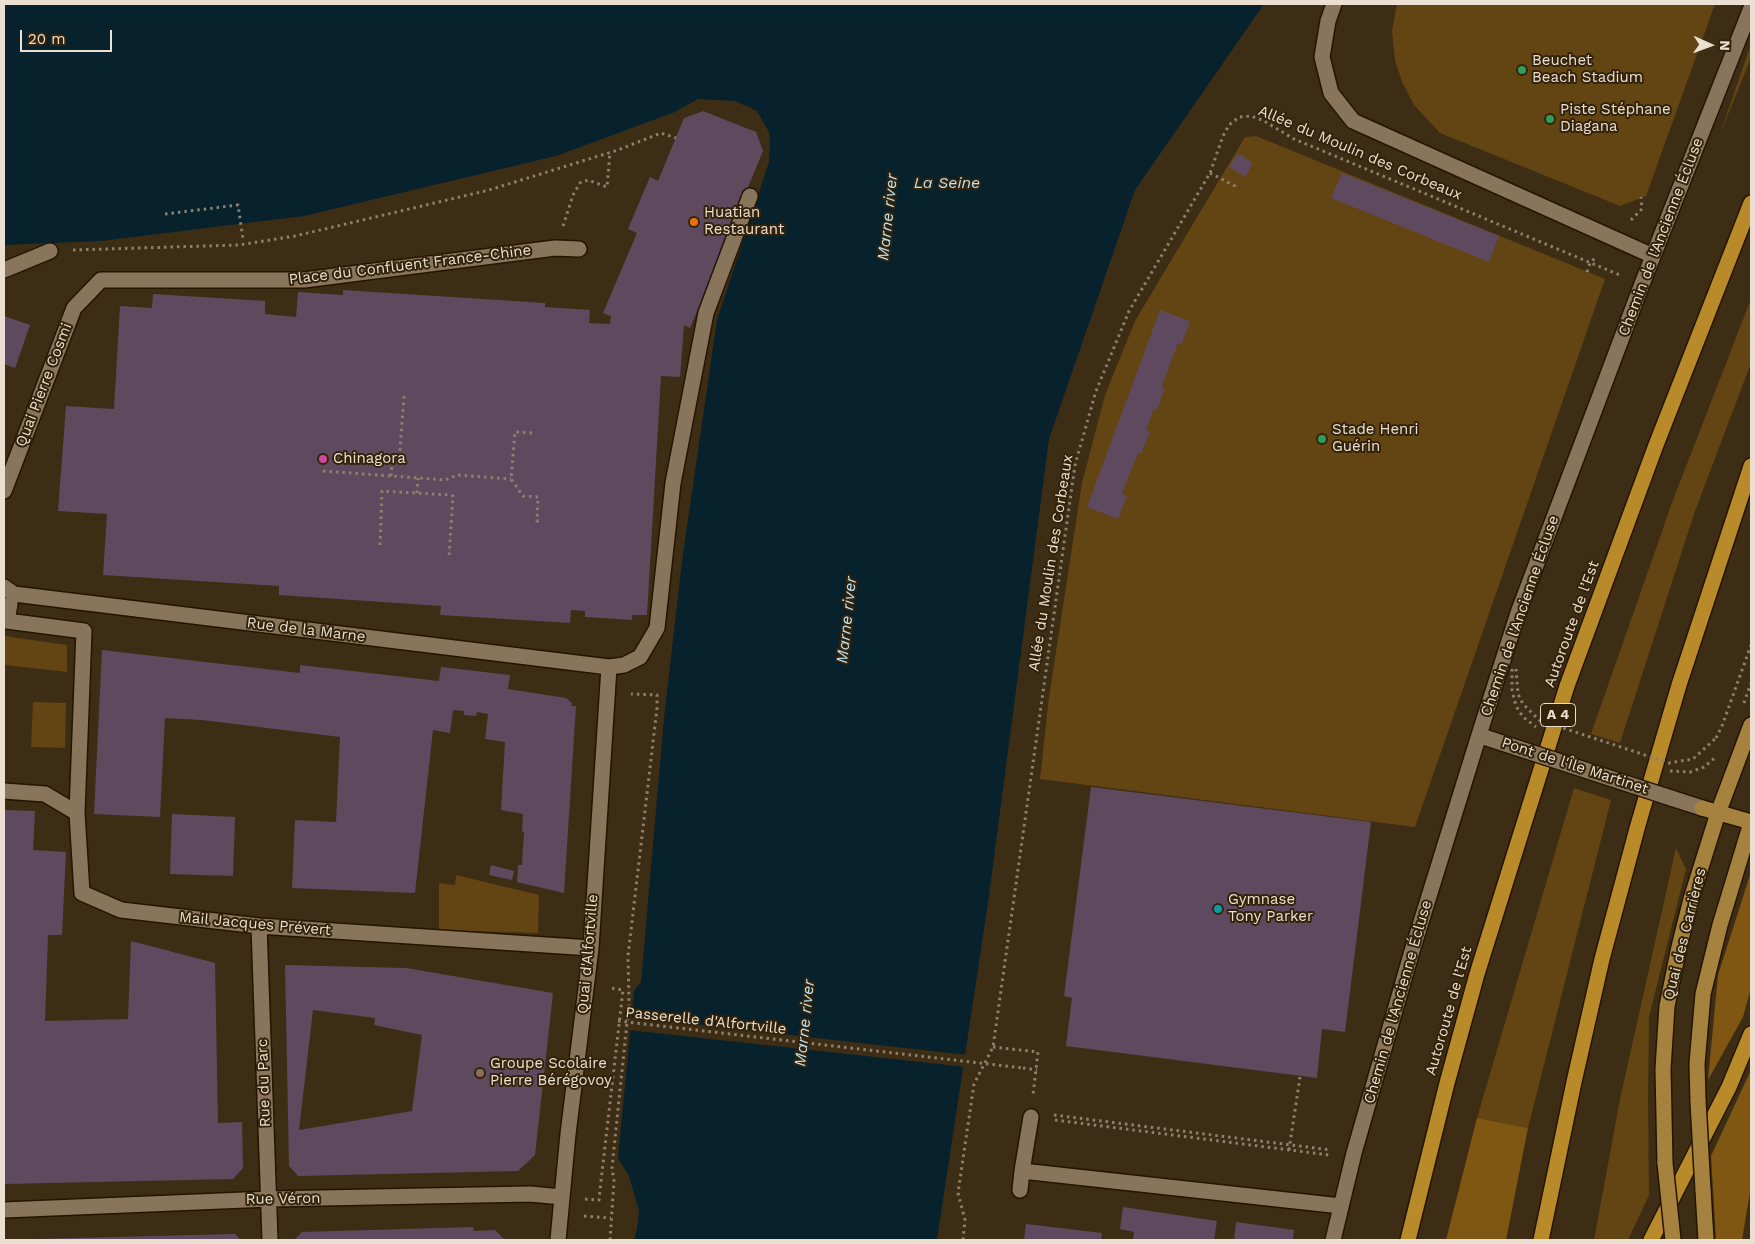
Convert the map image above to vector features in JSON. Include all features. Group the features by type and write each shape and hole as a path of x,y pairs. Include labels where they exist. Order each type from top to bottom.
{"highway":[{"name":"Autoroute de l’Est","path":"1408,1240 1447,1082 1477,974 1568,686 1633,506 1751,203"},
{"path":"1541,1240 1600,968 1638,825 1678,685 1751,466"},
{"path":"1651,1240 1729,1087 1751,1034"}],"main road":[{"name":"Quai des Carrières","path":"1673,1240 1665,1163 1662,1069 1667,1006 1691,900 1718,813 1751,725"},
{"path":"1702,808 1751,822"},
{"name":"Quai des Carrières","path":"1706,1240 1697,1064 1703,994 1720,925 1751,822"}],"street":[{"path":"1334,4 1328,20 1322,57 1331,93 1353,121 1653,256"},
{"name":"Chemin de l'Ancienne Écluse","path":"1333,1240 1353,1156 1412,951 1483,736 1518,613 1642,284 1751,8"},
{"path":"610,667 624,666 640,656 657,628 673,483 706,313 750,196"},
{"name":"Place du Confluent France-Chine","path":"74,308 101,280 304,280 556,248 579,249"},
{"path":"4,270 50,251"},
{"name":"Quai Pierre Cosmi","path":"4,491 74,308"},
{"name":"Rue de la Marne","path":"4,587 14,594 610,667"},
{"path":"4,791 45,794 77,813 84,631 5,621 10,604"},
{"name":"Quai d'Alfortville","path":"558,1240 591,948 610,667"},
{"name":"Pont de l'Île Martinet","path":"1483,736 1702,808"},
{"name":"Mail Jacques Prévert","path":"77,813 82,893 121,910 259,926 591,948"},
{"name":"Rue du Parc","path":"259,926 270,1240"},
{"path":"1020,1190 1030,1117"},
{"path":"1022,1171 1341,1206"},
{"name":"Rue Véron","path":"4,1210 269,1198 530,1194 562,1197"}],"path":[{"name":"Allée du Moulin des Corbeaux","path":"963,1240 965,1220 958,1193 974,1084 993,1047 1076,466 1096,392 1129,311 1210,173 1223,136 1229,126 1239,117 1251,116 1264,120 1294,139 1642,284"},
{"path":"50,251 239,245 295,236 489,190 610,152 661,133 676,138"},
{"path":"556,248 573,195 580,183 588,180 607,186 610,152"},
{"path":"1210,173 1235,186 1233,190"},
{"path":"165,214 238,205 243,239"},
{"path":"147,248 147,256"},
{"path":"392,476 392,463 399,463 404,396"},
{"path":"532,433 515,432 511,479 523,496 538,498 537,521 542,520"},
{"path":"323,471 445,480 457,475 511,479"},
{"path":"417,493 418,478"},
{"path":"380,546 382,491 453,496 449,557"},
{"name":"Pont de l'Île Martinet","path":"1542,730 1522,717 1516,706 1512,690 1514,669 1518,694 1523,704 1539,720 1669,763 1693,759 1716,738 1751,645"},
{"path":"608,693 657,695 652,756 628,956 629,1003 612,1168 614,1181 610,1240"},
{"name":"Pont de l'Île Martinet","path":"1662,770 1690,772 1704,767 1717,756"},
{"path":"605,987 623,990 618,1020"},
{"name":"Passerelle d'Alfortville","path":"577,1198 599,1200 618,1020 1037,1070 1038,1052 993,1047"},
{"path":"1289,1150 1300,1077"},
{"path":"1050,1115 1289,1145 1353,1156"},
{"path":"1030,1117 1289,1150 1353,1156"},
{"path":"581,1216 611,1218"}],"shaded area":[{"name":"Piste Stéphane Diagana","path":"1397,4 1715,4 1646,196 1620,206 1440,133 1414,105 1402,82 1395,60 1392,31"},
{"path":"1751,44 1751,58 1720,134"},
{"name":"Stade Henri Guérin","path":"1256,136 1605,279 1415,827 1040,779 1049,697 1082,483 1105,395 1135,321 1245,137"},
{"path":"1751,299 1751,363 1694,514 1620,743 1591,734 1673,500"},
{"path":"4,636 67,645 67,672 4,665"},
{"path":"33,702 66,703 65,748 31,747"},
{"path":"1574,788 1611,800 1528,1128 1477,1118"},
{"path":"1676,848 1686,869 1649,1017 1649,1195 1628,1240 1594,1240 1620,1099"},
{"path":"1751,872 1751,988 1743,1017 1708,1080 1718,975"},
{"path":"456,875 539,895 538,933 439,930 439,883 455,885"},
{"path":"1751,1070 1751,1186 1742,1240 1716,1240 1711,1156"},
{"path":"1477,1118 1528,1128 1506,1240 1446,1240"}],"water":[{"name":"La Seine","path":"4,4 1264,4 1135,190 1049,439 988,903 937,1240 634,1240 639,1211 629,1176 618,1158 634,991 641,982 664,718 682,561 717,320 769,162 769,132 757,111 735,101 698,99 675,112 556,156 304,216 101,241 4,245"}],"pier":[{"path":"629,1017 968,1055 966,1067 628,1030"}],"building":[{"path":"703,111 756,132 763,151 690,328 684,325 680,377 661,376 647,615 632,615 632,620 585,617 585,611 571,610 570,623 440,615 441,606 279,595 279,586 103,575 107,514 58,511 66,406 114,409 120,306 152,308 153,294 265,301 265,314 296,317 298,292 343,295 343,290 545,303 545,307 590,310 589,323 610,324 611,316 603,313 637,233 628,229 650,177 658,181 684,118"},
{"path":"1238,153 1253,163 1245,177 1229,167"},
{"path":"1342,173 1499,236 1489,262 1331,198"},
{"path":"1160,310 1190,321 1182,344 1178,343 1162,386 1165,388 1157,410 1154,409 1146,430 1150,432 1141,454 1138,453 1122,493 1127,496 1118,519 1087,507"},
{"path":"4,316 30,325 15,368 4,364"},
{"path":"102,650 300,673 300,665 439,681 441,667 510,675 508,689 566,698 572,703 571,706 576,706 564,893 517,882 518,865 522,865 523,814 501,810 505,742 485,739 488,714 477,712 476,716 464,715 464,711 453,710 450,733 433,730 415,893 292,888 295,820 336,822 340,737 202,720 165,718 160,817 94,814"},
{"name":"Gymnase Tony Parker","path":"1091,787 1371,822 1345,1032 1322,1029 1317,1078 1066,1046 1072,998 1064,996"},
{"path":"4,810 35,811 33,850 66,852 62,935 48,935 45,1021 128,1019 131,941 215,963 218,1123 242,1122 243,1168 233,1179 4,1184"},
{"path":"172,814 235,817 233,876 170,874"},
{"path":"491,865 514,871 512,880 489,875"},
{"name":"Groupe Scolaire Pierre Bérégovoy","path":"285,965 406,968 553,993 535,1155 518,1171 298,1176 289,1166","holes":["313,1010 375,1018 374,1025 422,1035 412,1111 299,1130"]},
{"path":"1123,1207 1217,1221 1214,1240 1133,1240 1134,1232 1120,1229"},
{"path":"1236,1222 1294,1230 1293,1240 1234,1240"},
{"path":"1026,1224 1102,1233 1101,1240 1024,1240"},
{"path":"473,1227 474,1231 495,1230 505,1240 294,1240 302,1232"},
{"path":"235,1234 241,1240 33,1240 33,1239"}],"place":[{"name":"Beuchet Beach Stadium","path":"1522,70"},
{"name":"Piste Stéphane Diagana","path":"1550,119"},
{"name":"Huatian Restaurant","path":"694,222"},
{"name":"Stade Henri Guérin","path":"1322,439"},
{"name":"Chinagora","path":"323,459"},
{"name":"Gymnase Tony Parker","path":"1218,909"},
{"name":"Groupe Scolaire Pierre Bérégovoy","path":"480,1073"}],"water label":[{"name":"Marne river","path":"888,217"},
{"name":"Marne river","path":"847,620"},
{"name":"Marne river","path":"805,1023"}]}
